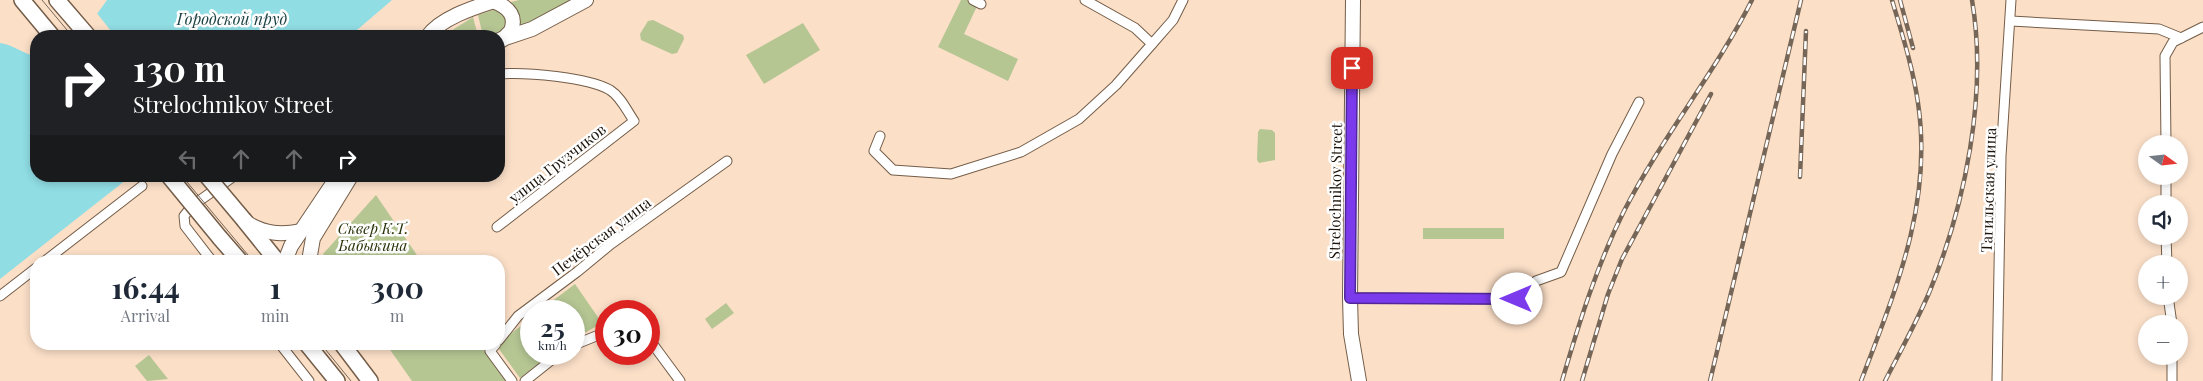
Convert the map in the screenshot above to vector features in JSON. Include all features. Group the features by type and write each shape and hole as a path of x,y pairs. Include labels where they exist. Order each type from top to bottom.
{"main road":[{"path":"22,0 47,30"},
{"path":"57,0 83,30"},
{"path":"174,182 235,255"},
{"path":"212,182 272,255"},
{"path":"312,350 337,381"},
{"path":"347,350 370,381"}],"street":[{"path":"505,38 532,29 586,0"},
{"path":"1085,0 1135,28 1152,44"},
{"path":"880,136 874,151 892,170 951,174 1021,152 1079,119 1116,85 1173,20 1183,0"},
{"name":"Strelochnikov Street","path":"1353,0 1350,298 1351,334 1359,381"},
{"name":"Тагильская улица","path":"1997,381 2001,156 2011,0"},
{"path":"436,30 457,16 495,1 510,10 513,17 511,31 505,36"},
{"path":"2011,21 2159,29 2181,38"},
{"path":"2166,135 2165,56 2173,42 2203,27"},
{"name":"улица Грузчиков","path":"497,227 634,121 619,98 610,90 597,85 528,74 505,74"},
{"path":"1350,298 1517,299 1536,282 1561,272 1612,154 1639,102"},
{"name":"Печёрская улица","path":"505,332 518,316 611,244 727,161"},
{"path":"207,255 185,226 184,216 192,206 226,182"},
{"path":"288,255 301,231 334,182"},
{"path":"310,255 312,240 347,182"},
{"path":"53,255 142,186"},
{"path":"245,221 258,230 278,234 301,231"},
{"path":"0,296 30,273"},
{"path":"285,350 309,381"},
{"path":"495,350 512,381"},
{"path":"660,354 680,381"},
{"path":"525,381 545,365"},
{"path":"2172,365 2172,381"}],"green space":[{"path":"519,0 575,0 516,31 507,3"},
{"path":"961,0 970,0 978,4 964,34 1018,59 1008,81 938,47"},
{"path":"496,9 503,11 510,20 503,30 482,30 478,15"},
{"path":"473,17 476,30 452,30"},
{"path":"653,20 683,35 684,39 677,53 672,54 641,40 640,34 648,21"},
{"path":"803,23 820,50 764,84 746,55"},
{"path":"1260,129 1272,130 1275,133 1275,160 1259,163 1257,160 1258,132"},
{"name":"Сквер К.Т. Бабыкина","path":"376,195 417,255 324,255"},
{"path":"1423,228 1504,228 1504,239 1423,239"},
{"path":"575,284 595,313 595,327 585,333 585,300 554,300"},
{"path":"726,303 734,313 712,329 705,319"},
{"path":"520,326 520,365 537,365 520,378 500,350 505,350 505,338"},
{"path":"390,350 483,350 506,381 412,381"},
{"path":"149,355 168,379 147,381 135,366"}],"water":[{"name":"Городской пруд","path":"107,0 392,0 357,30 79,30 97,14"},
{"path":"0,43 30,54 30,182 123,182 0,279"}],"pier":[{"path":"96,12 110,30 75,30"}],"tram line":[{"path":"42,0 67,30"},
{"path":"187,182 248,255"},
{"path":"326,350 351,381"}],"railway":[{"path":"1562,381 1582,316 1614,231 1655,157 1722,53 1752,0"},
{"path":"1710,381 1801,0"},
{"path":"1861,381 1887,313 1908,245 1916,211 1920,176 1921,140 1916,90 1892,0"},
{"path":"1900,0 1913,48"},
{"path":"1885,381 1929,293 1942,259 1963,187 1975,111 1977,73 1976,36 1972,0"},
{"path":"1800,177 1806,31"},
{"path":"1582,381 1608,294 1622,259 1711,94"}],"route":[{"path":"1352,68 1350,298 1517,299"}]}
